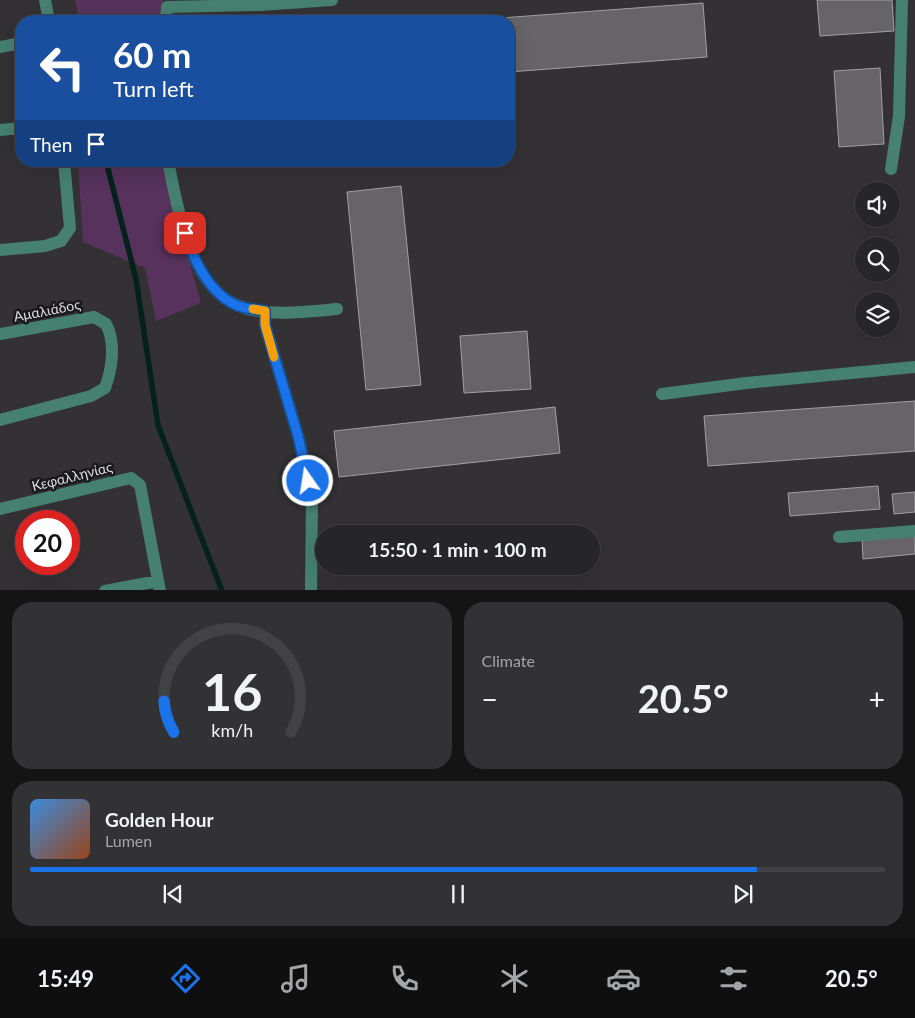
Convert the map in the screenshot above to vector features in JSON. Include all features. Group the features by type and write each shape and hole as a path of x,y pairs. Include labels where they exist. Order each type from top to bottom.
{"street":[{"path":"45,0 48,15"},
{"path":"166,15 167,7 262,5 332,0"},
{"path":"891,169 899,116 902,0"},
{"path":"0,47 15,44"},
{"path":"0,130 15,129"},
{"path":"0,250 45,246 61,241 70,228 65,167"},
{"path":"169,167 176,202 190,249 201,272 217,292 238,306 265,311 294,313 337,309"},
{"path":"265,311 265,325 298,436 312,496 311,590"},
{"name":"Αμαλιάδος","path":"0,334 94,317 102,320 110,331 112,344 109,375 105,388 91,396 0,420"},
{"path":"662,394 915,367"},
{"name":"Κεφαλληνίας","path":"0,509 131,478 140,486 159,586"},
{"path":"838,537 915,531"},
{"path":"105,590 159,586"}],"shaded area":[{"path":"75,0 163,0 162,15 78,15"},
{"path":"78,167 163,167 201,303 156,321 145,268 83,242"}],"building":[{"path":"817,0 892,0 894,31 820,36"},
{"path":"703,3 707,57 515,72 515,17"},
{"path":"880,68 884,144 839,147 834,71"},
{"path":"401,186 421,385 366,390 347,192"},
{"path":"527,331 531,389 464,393 460,336"},
{"path":"915,401 915,451 708,466 704,416"},
{"path":"555,407 560,453 339,477 334,431"},
{"path":"878,486 880,509 790,516 788,493"},
{"path":"915,492 915,512 894,514 892,494"},
{"path":"915,534 915,554 863,559 862,539"}],"waterway":[{"path":"108,167 136,279 158,425 222,590"}],"slow traffic":[{"path":"253,309 265,311 265,325 274,357"}],"route":[{"path":"185,233 201,272 217,292 238,306 265,311 265,325 298,436 308,481"}]}
